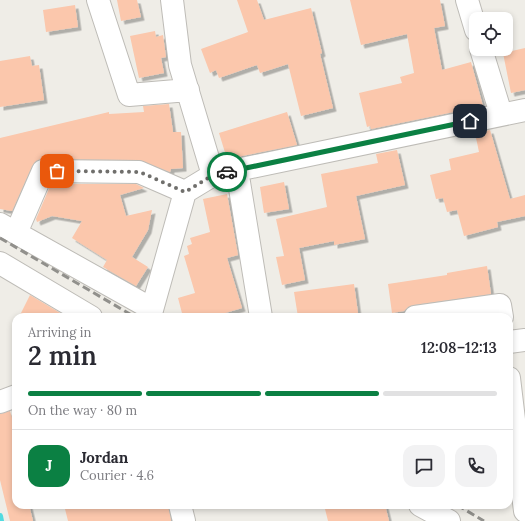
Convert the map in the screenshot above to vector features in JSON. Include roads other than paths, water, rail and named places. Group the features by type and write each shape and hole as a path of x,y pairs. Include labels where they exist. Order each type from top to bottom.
{"street":[{"path":"98,0 129,95 188,90"},
{"path":"172,0 180,65 213,175"},
{"path":"467,0 471,12"},
{"path":"484,56 501,114"},
{"path":"185,192 140,172 43,171 8,229 151,313 185,192 213,175 525,110"},
{"path":"237,170 259,313"},
{"path":"0,263 84,313"},
{"path":"443,313 500,305 501,313"},
{"path":"513,342 525,340"},
{"path":"513,396 520,428 521,501"},
{"path":"0,402 12,398"},
{"path":"181,509 184,521"},
{"path":"427,509 449,521"}],"waterway":[{"path":"0,516 1,521"}],"railway":[{"path":"0,238 128,313"},
{"path":"464,509 484,521"}]}
